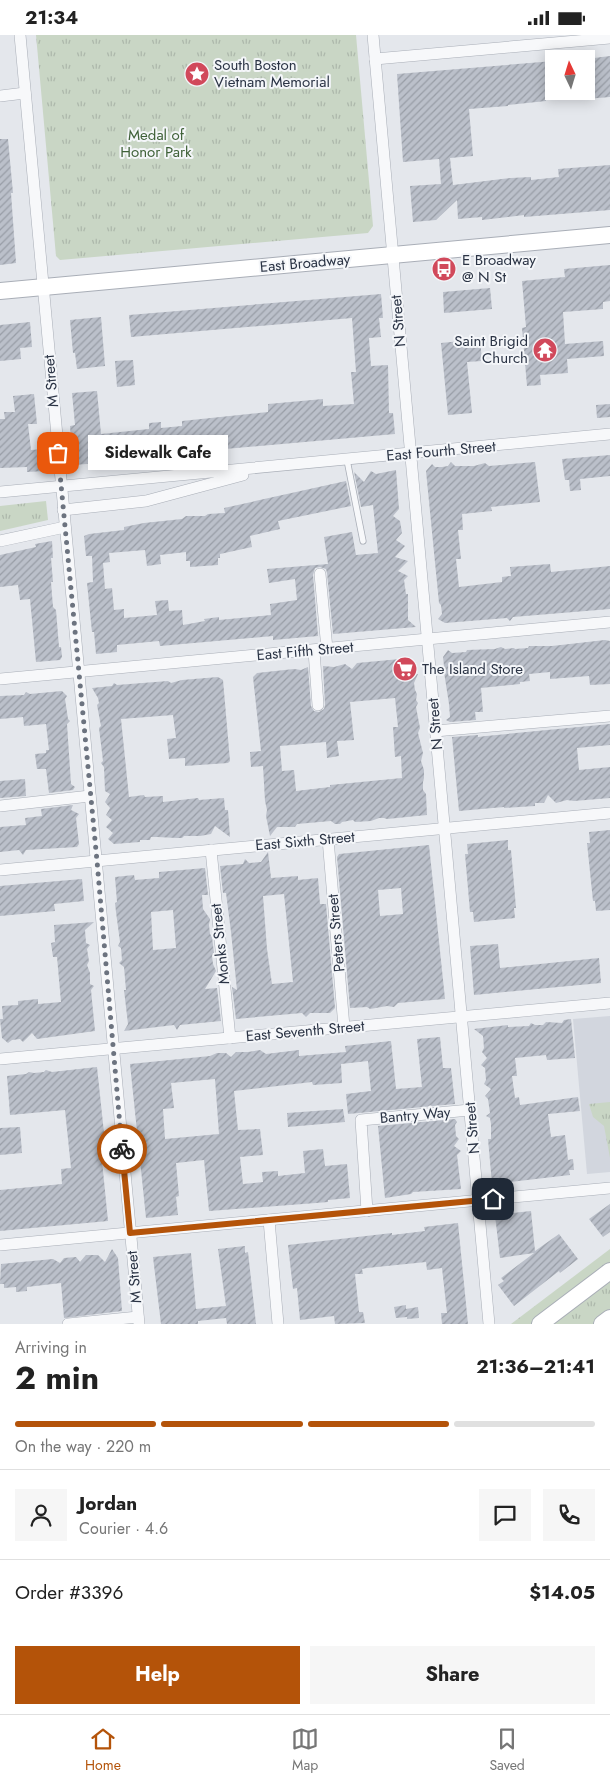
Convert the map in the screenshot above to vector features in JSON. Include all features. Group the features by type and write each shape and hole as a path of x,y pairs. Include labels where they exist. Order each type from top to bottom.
{"main road":[{"name":"East Broadway","path":"0,291 610,235"},
{"path":"540,1324 610,1271"},
{"path":"602,1324 610,1318"}],"street":[{"name":"M Street","path":"20,35 138,1321"},
{"name":"N Street","path":"373,35 489,1324"},
{"path":"375,59 610,38"},
{"path":"0,96 25,93"},
{"name":"East Fourth Street","path":"0,492 610,435"},
{"name":"East Fourth Street","path":"63,510 152,500 271,467"},
{"path":"0,541 65,527"},
{"path":"320,574 327,649"},
{"name":"East Fifth Street","path":"0,679 610,622"},
{"path":"314,651 318,705"},
{"path":"435,731 610,715"},
{"path":"0,806 90,795"},
{"name":"East Sixth Street","path":"0,870 610,813"},
{"name":"Peters Street","path":"328,839 344,1027"},
{"name":"Monks Street","path":"211,850 230,1038"},
{"name":"East Seventh Street","path":"0,1059 610,1003"},
{"name":"Bantry Way","path":"367,1211 362,1120 470,1110"},
{"path":"0,1245 610,1188"},
{"path":"269,1220 278,1324"},
{"path":"68,1324 138,1321"}],"lane":[{"path":"347,460 363,541"}],"shaded area":[{"path":"610,1016 610,1172 587,1174 573,1019"}],"green space":[{"name":"Medal of Honor Park","path":"36,35 356,35 373,226 368,233 60,260 56,256"},
{"path":"46,501 48,520 0,531 0,506"},
{"path":"610,1102 610,1158 604,1126 593,1117 589,1104"},
{"path":"610,1249 610,1324 511,1324"}],"building":[{"path":"610,56 610,97 595,98 595,58"},
{"path":"545,62 546,101 469,109 473,156 450,158 453,185 511,178 531,177 531,180 559,177 558,169 610,165 610,210 524,217 524,215 482,220 482,217 458,219 457,200 436,220 413,222 410,186 441,184 439,159 403,162 397,74"},
{"path":"0,139 8,139 13,193 11,193 16,263 0,265"},
{"path":"610,265 610,301 603,302 603,309 563,312 565,344 603,341 604,356 567,359 568,373 540,375 541,385 527,386 522,328 526,327 522,281 565,277 564,269"},
{"path":"490,288 492,309 444,313 443,292"},
{"path":"381,294 383,318 379,318 381,337 369,338 371,366 388,365 389,413 393,413 395,434 101,460 101,463 73,465 70,426 75,425 72,393 97,391 101,434 149,429 149,423 161,422 161,428 182,426 182,421 268,412 268,404 323,399 323,406 354,404 351,372 356,372 352,318 131,337 129,315"},
{"path":"101,317 105,366 77,369 75,353 73,353 70,320"},
{"path":"30,322 32,347 20,348 21,359 0,361 0,325"},
{"path":"480,339 482,361 467,362 472,413 448,415 441,343"},
{"path":"133,360 135,385 117,387 115,361"},
{"path":"34,394 37,424 28,424 31,450 43,449 45,471 27,472 27,467 0,468 0,419 5,419 4,412 15,412 13,396"},
{"path":"610,404 610,417 597,418 596,405"},
{"path":"610,455 610,476 580,479 581,490 570,491 569,480 565,480 562,459"},
{"path":"451,462 455,466 474,466 485,463 489,466 535,462 540,502 491,507 492,511 462,514 463,530 458,530 461,559 456,559 459,587 502,582 502,577 511,576 510,567 550,564 551,572 610,566 610,609 513,617 510,621 507,618 445,623 438,619 442,614 439,603 426,471 432,464 435,467 442,467 448,466"},
{"path":"396,470 399,509 393,516 400,521 402,533 396,540 405,546 395,557 408,561 398,571 408,576 404,580 406,594 408,594 408,620 416,627 333,634 327,573 326,569 320,567 315,568 313,575 318,636 273,640 273,636 160,646 159,641 117,645 117,652 96,654 87,583 93,582 92,556 86,556 84,536 124,530 124,527 144,523 182,519 186,516 225,513 224,508 346,481 351,506 278,521 280,529 250,536 252,547 220,554 218,565 190,567 190,561 186,561 186,552 160,555 161,564 147,566 145,550 109,553 110,562 103,563 105,589 112,588 114,610 124,609 124,618 157,615 155,601 168,600 169,611 182,610 183,625 219,617 219,620 271,615 270,604 297,600 295,579 269,583 267,569 328,564 324,537 352,532 356,555 378,553 373,505 361,507 354,472 364,482 371,471 376,474"},
{"path":"52,541 53,582 51,582 53,607 56,610 59,647 61,647 62,657 60,660 36,662 30,599 20,600 18,585 0,587 0,555 36,547 35,544"},
{"path":"610,641 610,684 590,685 589,676 550,679 550,672 529,674 530,681 520,682 520,684 481,688 483,712 475,712 476,720 450,722 446,720 450,717 449,704 444,672 440,669 444,666 443,657 448,650 452,653 501,647 515,649 528,648 529,646 552,646"},
{"path":"411,658 413,674 418,674 414,683 417,694 416,700 418,703 416,707 420,728 418,733 423,753 421,761 424,770 423,790 426,794 427,815 379,818 371,821 355,822 353,820 340,824 335,824 331,821 297,824 295,827 277,827 270,836 266,816 263,766 251,767 250,752 261,751 253,677 257,673 301,670 308,667 311,706 314,711 319,712 324,709 325,705 323,666 334,667 345,664 352,669 357,663","holes":["395,698 398,727 393,727 395,757 401,756 402,778 330,785 330,787 296,791 294,770 282,771 280,746 326,742 327,758 339,756 337,741 354,740 350,702"]},
{"path":"218,677 223,680 230,761 228,763 185,766 185,758 169,759 167,739 176,738 173,715 121,719 129,797 144,795 145,797 163,796 163,802 198,798 199,800 224,798 225,810 228,810 230,837 215,826 211,834 200,836 184,836 182,838 151,837 150,840 140,840 140,842 114,844 108,839 113,833 106,827 112,820 106,815 110,808 105,802 110,794 105,791 104,767 101,763 103,761 99,728 101,726 97,705 99,703 92,688 112,686 114,683 117,685 168,681 171,683 182,680"},
{"path":"62,691 67,696 65,699 68,719 70,721 67,724 71,784 75,787 73,790 49,793 46,769 37,769 35,754 46,753 46,750 49,750 46,724 24,726 23,717 0,719 0,696 24,695 26,692 30,694"},
{"path":"610,724 610,745 577,748 579,770 610,767 610,798 567,800 556,803 548,795 544,803 535,803 535,806 459,811 452,737 478,735 478,737"},
{"path":"25,779 26,796 0,798 0,781"},
{"path":"73,805 71,810 79,814 76,818 79,844 77,847 26,850 23,855 19,850 0,852 0,827 26,825 25,818 42,816 41,809"},
{"path":"610,830 610,910 596,911 595,901 593,901 587,843 590,843 589,832"},
{"path":"508,840 508,850 511,850 516,908 514,908 515,918 474,922 473,912 470,912 465,854 468,854 467,844"},
{"path":"429,845 445,999 398,1003 394,1007 350,1008 337,857 339,854","holes":["401,888 403,914 380,916 378,890"]},
{"path":"268,852 271,878 298,876 298,880 318,878 320,904 326,904 335,1008 330,1013 310,1013 306,1017 302,1013 236,1019 232,987 237,990 231,932 220,866 243,864 245,859 249,863 261,862","holes":["284,894 293,982 272,984 263,896"]},
{"path":"205,868 208,895 202,895 203,909 210,919 210,934 214,953 212,956 216,971 205,989 217,988 221,1021 180,1025 177,1030 174,1025 124,1031 128,1024 124,990 126,990 124,967 119,963 122,960 121,948 118,946 120,942 115,903 117,902 115,877 134,875 135,880 159,878 159,872","holes":["173,910 176,948 153,950 151,912"]},
{"path":"82,879 84,901 54,904 55,911 0,916 0,886"},
{"path":"94,922 85,930 86,943 90,945 87,949 89,961 87,965 90,973 90,984 94,986 91,990 95,1031 37,1039 32,1033 23,1042 20,1039 12,1040 8,1043 2,1038 0,1019 3,1019 2,1006 18,1005 18,1001 38,999 38,1004 61,1002 57,957 53,957 51,943 55,942 54,925"},
{"path":"498,944 500,968 599,958 601,983 474,995 470,946"},
{"path":"571,1019 575,1058 547,1060 546,1055 515,1058 517,1076 512,1076 515,1098 519,1097 520,1105 578,1097 580,1111 548,1114 551,1137 565,1135 568,1160 573,1159 574,1170 569,1170 570,1175 492,1184 488,1139 491,1139 491,1124 490,1118 486,1116 490,1113 488,1099 485,1096 491,1089 484,1084 486,1080 485,1068 481,1065 487,1058 482,1052 484,1048 483,1036 474,1029 508,1025 508,1027 529,1026 531,1023 543,1025 546,1022 562,1023 564,1020"},
{"path":"440,1037 443,1068 451,1068 455,1104 348,1114 346,1094 371,1091 368,1061 341,1064 342,1083 313,1085 312,1082 234,1091 238,1130 260,1129 263,1155 240,1157 243,1184 263,1182 262,1172 278,1171 278,1176 305,1173 303,1151 323,1149 325,1166 347,1164 350,1198 328,1200 328,1202 209,1211 204,1160 176,1163 179,1196 176,1197 178,1215 146,1218 130,1064 210,1056 217,1053 226,1053 231,1057 236,1052 260,1050 266,1054 299,1050 299,1056 346,1052 345,1046 391,1041 396,1089 422,1087 417,1039","holes":["215,1079 219,1134 165,1139 163,1109 174,1108 171,1083"]},
{"path":"97,1067 107,1161 102,1161 108,1221 0,1231 0,1190 62,1184 61,1169 71,1168 65,1110 10,1115 7,1076 29,1072 44,1072 46,1070 52,1072"},
{"path":"343,1109 345,1122 288,1127 287,1113"},
{"path":"455,1119 457,1122 455,1125 456,1136 459,1139 454,1146 461,1151 457,1155 461,1189 413,1192 411,1194 385,1198 378,1126"},
{"path":"20,1127 22,1153 0,1155 0,1128"},
{"path":"610,1204 610,1232 603,1237 589,1219"},
{"path":"531,1211 535,1251 559,1234 578,1259 560,1273 559,1271 514,1306 498,1285 504,1281 501,1278 534,1253 500,1258 495,1215"},
{"path":"458,1223 468,1324 442,1324 441,1313 447,1313 442,1268 427,1270 426,1262 367,1268 362,1269 363,1274 355,1274 359,1312 363,1312 365,1323 335,1324 334,1316 300,1320 297,1288 293,1289 288,1245 425,1231 424,1227"},
{"path":"245,1246 245,1253 248,1252 256,1324 227,1324 226,1318 198,1321 198,1324 161,1324 153,1257 191,1253 196,1309 226,1306 218,1249"},
{"path":"112,1249 118,1258 122,1311 64,1318 61,1283 27,1287 27,1291 16,1292 16,1287 4,1288 4,1284 0,1284 1,1264 53,1259 60,1263 64,1258 76,1257 80,1262 86,1255 98,1255 105,1262"},
{"path":"406,1305 406,1309 418,1307 419,1318 396,1318 394,1307"}],"way so far":[{"path":"58,453 122,1149"}],"place":[{"name":"South Boston Vietnam Memorial","path":"197,74"},
{"name":"E Broadway @ N St","path":"444,269"},
{"name":"Saint Brigid Church","path":"545,350"},
{"name":"Sidewalk Cafe","path":"58,453"},
{"name":"The Island Store","path":"405,669"}],"route":[{"path":"122,1149 130,1233 493,1199"}]}
